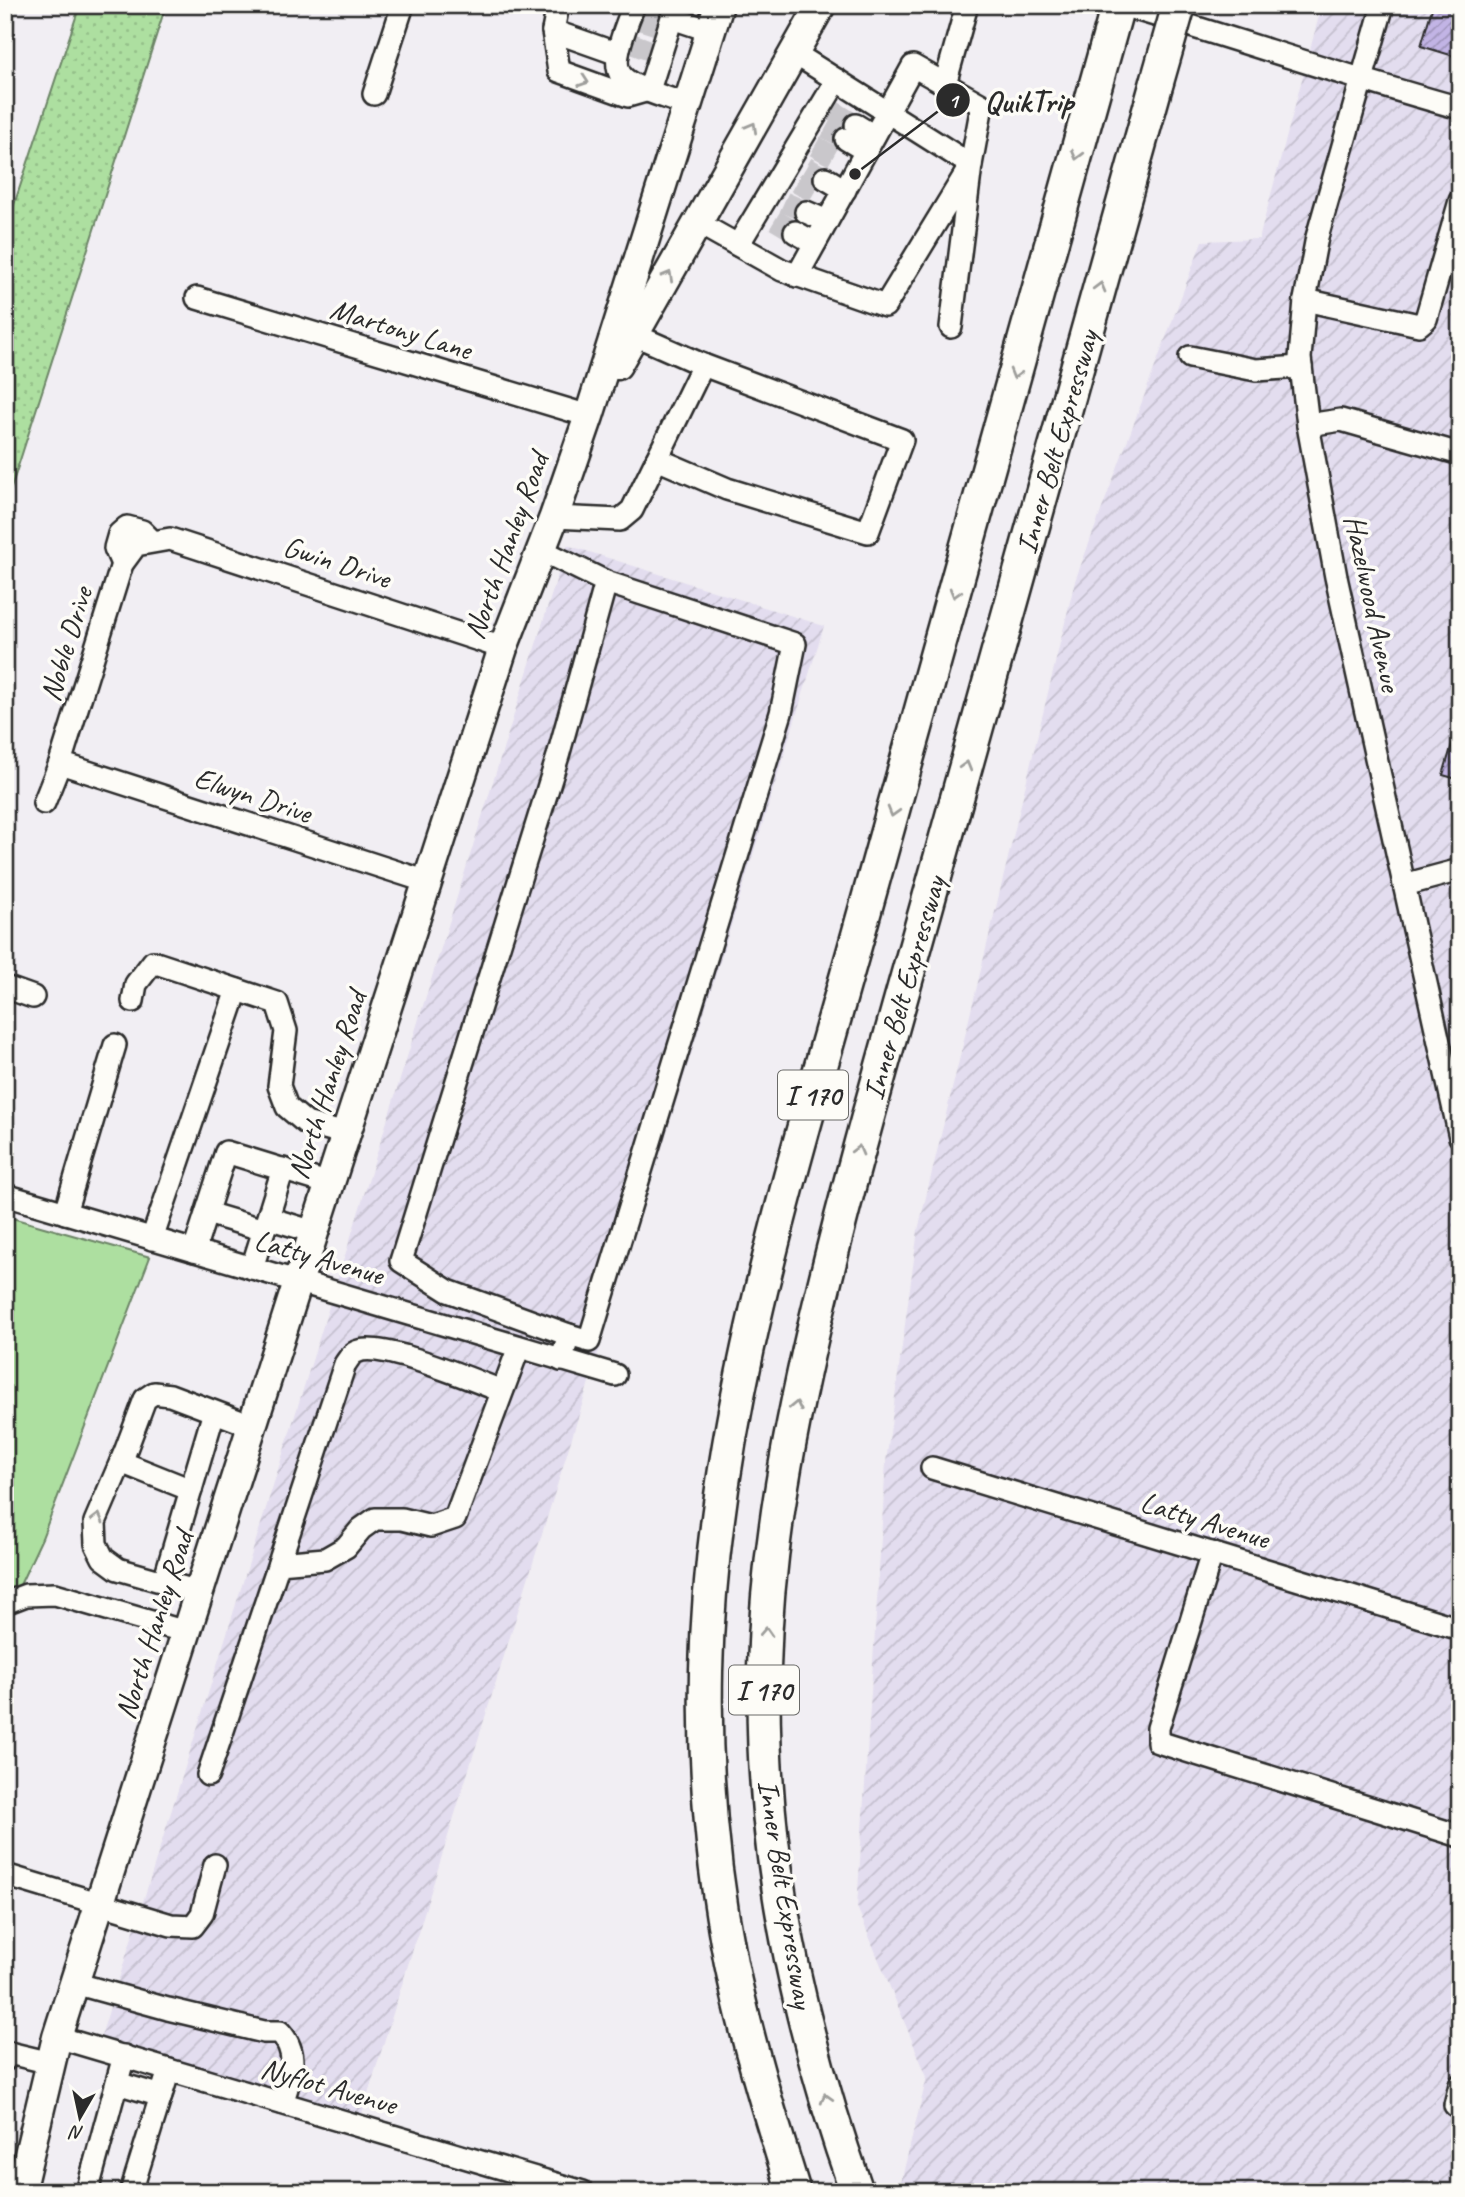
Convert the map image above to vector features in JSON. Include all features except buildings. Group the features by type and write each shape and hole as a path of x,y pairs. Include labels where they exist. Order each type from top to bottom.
{"highway":[{"name":"Inner Belt Expressway","path":"794,2192 749,2040 731,1962 712,1829 706,1728 706,1671 712,1570 720,1504 751,1342 792,1174 1120,5"},
{"name":"Inner Belt Expressway","path":"852,2177 813,2055 798,1992 774,1862 768,1801 764,1670 770,1577 783,1473 807,1357 857,1154 1179,5"}],"main road":[{"path":"625,332 698,223 821,6"},
{"path":"625,332 715,18"},
{"name":"North Hanley Road","path":"17,2177 74,1983 503,648 554,517 589,416 625,332"}],"street":[{"path":"374,94 403,5"},
{"path":"558,5 553,31 559,71 628,96 649,90"},
{"path":"945,84 967,5"},
{"path":"1120,5 1216,33 1361,81 1460,108"},
{"name":"Hazelwood Avenue","path":"1383,5 1317,237 1305,300 1301,367 1308,425 1336,577 1460,1137"},
{"path":"634,14 618,65 621,75 630,82 688,105"},
{"path":"649,90 657,53 672,15 715,18"},
{"path":"553,31 623,46"},
{"path":"794,52 971,165"},
{"path":"797,276 815,243 826,200 856,147 888,111 913,66 982,105 971,165 951,327"},
{"path":"738,245 772,207 818,125 837,80"},
{"path":"698,223 782,270 885,306 971,165"},
{"path":"1305,300 1419,326 1426,318 1460,201"},
{"path":"795,232 815,243"},
{"name":"Martony Lane","path":"197,298 589,416"},
{"path":"625,332 703,365 902,440 868,532 727,489 657,459"},
{"path":"1190,357 1256,370 1301,367"},
{"path":"554,517 620,520 632,510 703,365"},
{"path":"1308,425 1340,420 1460,454"},
{"name":"Gwin Drive","path":"144,543 170,539 503,648"},
{"name":"Noble Drive","path":"44,803 60,763 122,564 144,543"},
{"path":"541,550 606,582 795,644 781,713 589,1341 448,1291 401,1261 558,756 606,582"},
{"name":"Elwyn Drive","path":"60,763 428,882"},
{"path":"1404,885 1460,870"},
{"path":"133,1000 136,984 153,962 277,1003 286,1031 279,1086 287,1107 306,1123 346,1134"},
{"path":"5,987 33,997"},
{"path":"152,1239 237,990"},
{"path":"65,1213 116,1045"},
{"path":"194,1251 226,1152 330,1184"},
{"path":"252,1268 283,1169"},
{"name":"Latty Avenue","path":"5,1195 615,1375"},
{"path":"207,1213 314,1233"},
{"path":"561,1360 569,1335"},
{"path":"279,1563 325,1559 346,1547 361,1529 375,1519 402,1519 431,1526 455,1518 519,1347"},
{"path":"208,1775 345,1364 354,1353 365,1350 393,1352 502,1391"},
{"path":"199,1592 118,1569 103,1558 96,1544 94,1522 145,1399 155,1394 170,1395 252,1426"},
{"path":"164,1581 214,1412"},
{"path":"121,1462 191,1490"},
{"name":"Latty Avenue","path":"932,1468 1460,1629"},
{"path":"1212,1553 1158,1728 1158,1742 1460,1836"},
{"path":"5,1603 26,1595 55,1594 186,1632"},
{"path":"5,1875 171,1925 193,1926 202,1914 215,1865"},
{"path":"74,1983 264,2032 280,2032 289,2042 293,2058 290,2080 282,2103"},
{"name":"Nyflot Avenue","path":"5,2060 9,2053 54,2050 124,2056 583,2192"},
{"path":"88,2192 124,2056"},
{"path":"131,2192 169,2070"},
{"path":"117,2082 161,2096"}],"shaded area":[{"path":"1322,5 1460,5 1460,2192 916,2192 900,2186 927,2077 857,1907 886,1462 918,1230 1075,581 1202,241 1259,239"},
{"path":"567,545 824,626 358,2126 97,2049"}],"green space":[{"path":"80,5 166,5 5,507 5,232"},
{"path":"5,1216 150,1257 42,1538 5,1617"}],"tunnel":[{"path":"638,19 662,27"},
{"path":"630,43 654,52"},
{"path":"833,111 856,125"},
{"path":"826,128 846,139"},
{"path":"815,146 838,159"},
{"path":"806,167 825,178"},
{"path":"796,182 819,195"},
{"path":"784,202 806,212"},
{"path":"775,220 795,232"}],"place":[{"name":"QuikTrip","path":"855,174"}]}
